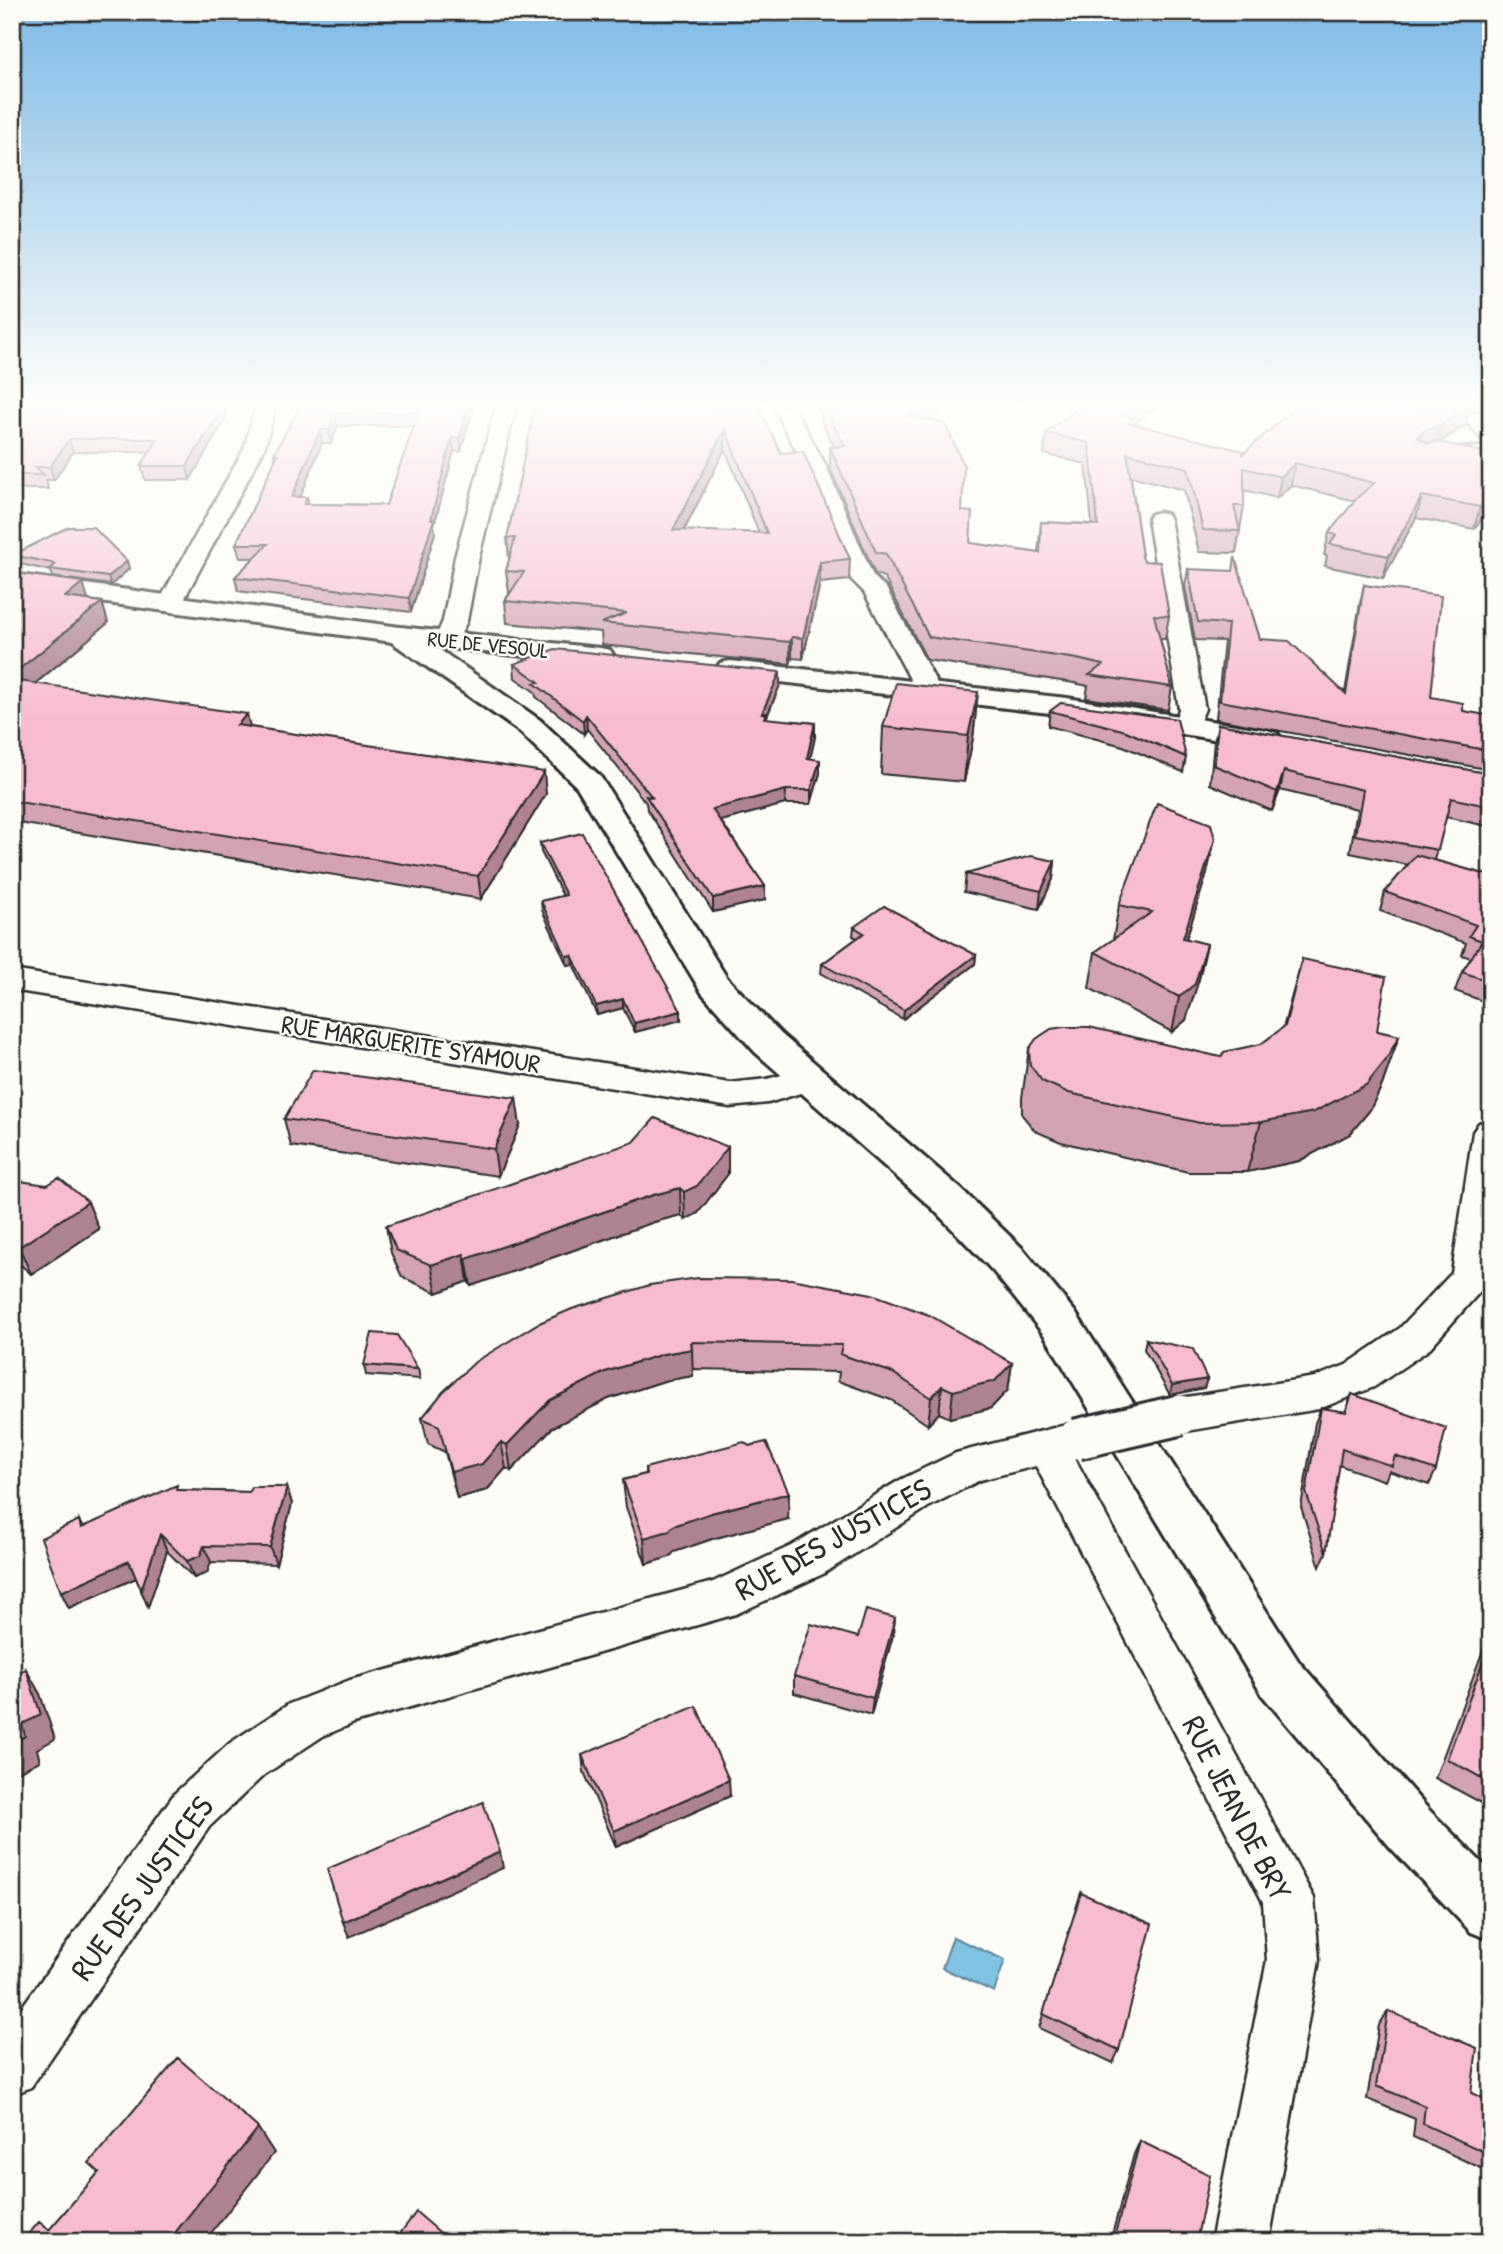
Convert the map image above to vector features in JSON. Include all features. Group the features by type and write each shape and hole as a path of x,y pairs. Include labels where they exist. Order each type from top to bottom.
{"street":[{"path":"170,603 220,511"},
{"path":"479,511 455,621 440,650 530,726 589,782 714,985 768,1042 946,1198 1008,1260 1060,1324 1202,1556 1282,1679 1410,1829 1491,1912"},
{"path":"834,511 863,579 874,588 927,690"},
{"path":"1158,519 1192,709 1187,724"},
{"name":"RUE DE VESOUL","path":"12,582 400,635 440,650 625,659"},
{"path":"708,667 927,690 1187,724 1295,744"},
{"name":"RUE MARGUERITE SYAMOUR","path":"12,980 730,1095 768,1091 808,1079"},
{"name":"RUE DES JUSTICES","path":"12,2068 192,1810 247,1759 306,1720 350,1702 720,1600 807,1560 915,1493 971,1465 1180,1415 1319,1393 1360,1376 1414,1339 1470,1278 1491,1132"},
{"name":"RUE JEAN DE BRY","path":"1061,1442 1288,1898 1293,1959 1240,2242"}],"water":[{"path":"953,1937 1005,1960 994,1992 942,1968"}],"building":[{"path":"251,511 433,511 431,519 434,519 409,598 235,577 268,544 236,544"},
{"path":"513,511 683,511 673,530 767,533 758,511 829,511 850,559 820,562 803,638 792,637 790,642 601,623 627,613 505,601 524,572 506,571 515,538 507,538"},
{"path":"858,511 972,512 970,543 1040,553 1041,522 1098,525 1096,511 1135,511 1142,557 1144,561 1160,562 1169,616 1154,615 1172,687 1089,675 1103,665 1077,659 929,637 886,554 876,552"},
{"path":"1198,511 1235,511 1240,531 1203,530"},
{"path":"1346,511 1414,511 1389,556 1330,544 1336,535 1329,533"},
{"path":"68,527 93,527 127,561 108,577 50,569 56,564 13,555"},
{"path":"1235,557 1260,639 1289,641 1346,694 1364,585 1441,596 1431,697 1463,703 1463,711 1491,716 1491,751 1220,701 1228,624 1198,622 1188,569 1233,571"},
{"path":"21,574 83,582 65,597 102,602 12,675 12,580"},
{"path":"555,649 780,672 762,713 766,713 764,718 815,723 807,758 820,760 811,790 786,790 712,809 765,886 713,898 646,796 652,797 586,715 583,721 514,664"},
{"path":"12,680 247,714 237,725 544,772 478,876 12,801"},
{"path":"896,683 978,692 968,736 883,727"},
{"path":"1061,703 1177,719 1186,757 1126,731 1050,711"},
{"path":"1218,724 1491,774 1491,807 1451,798 1438,850 1355,835 1363,790 1284,771 1277,792 1214,765"},
{"path":"1157,803 1211,824 1215,839 1183,938 1207,944 1195,984 1179,997 1095,952 1152,912 1119,905"},
{"path":"582,833 681,1011 634,1023 623,999 596,1006 572,955 566,956 541,901 566,895 540,843"},
{"path":"1416,855 1491,876 1491,982 1462,972 1482,941 1469,936 1476,925 1385,892"},
{"path":"1031,856 1055,861 1041,891 966,874"},
{"path":"884,906 976,955 904,1010 822,964 864,933 854,927"},
{"path":"1302,959 1386,977 1377,1031 1399,1036 1386,1060 1366,1085 1314,1112 1261,1122 1200,1123 1069,1093 1042,1081 1030,1065 1029,1049 1036,1039 1051,1029 1064,1027 1089,1027 1221,1057 1224,1052 1261,1044 1285,1026"},
{"path":"313,1070 516,1098 494,1149 284,1119"},
{"path":"655,1118 728,1147 697,1186 684,1192 680,1188 653,1195 466,1259 464,1254 431,1265 396,1250 386,1226 634,1142"},
{"path":"59,1178 88,1202 19,1247 12,1241 12,1180 47,1185"},
{"path":"698,1278 791,1279 872,1294 929,1315 1012,1363 995,1381 953,1391 942,1386 931,1398 893,1373 840,1354 842,1345 691,1342 692,1349 663,1354 605,1372 550,1400 507,1445 501,1442 482,1464 451,1472 439,1426 422,1418 443,1392 475,1362 537,1324 572,1309 650,1285"},
{"path":"372,1333 397,1335 418,1369 364,1365"},
{"path":"1146,1339 1193,1349 1207,1379 1172,1385"},
{"path":"1352,1394 1446,1428 1436,1470 1395,1456 1392,1466 1342,1449 1326,1553 1306,1492 1321,1408 1346,1412"},
{"path":"744,1442 749,1446 766,1442 789,1493 711,1513 673,1526 669,1531 644,1538 623,1480 646,1474 645,1468"},
{"path":"177,1485 176,1490 249,1492 251,1487 287,1487 270,1547 204,1546 200,1556 187,1561 160,1534 141,1590 129,1561 61,1592 41,1538 79,1520 81,1528"},
{"path":"866,1610 895,1618 873,1698 794,1676 811,1624 858,1637"},
{"path":"1491,1640 1491,1783 1447,1759"},
{"path":"26,1669 41,1715 22,1724 25,1736 12,1743 12,1675"},
{"path":"696,1706 729,1780 614,1831 582,1755"},
{"path":"483,1802 500,1852 343,1922 327,1869"},
{"path":"1081,1893 1152,1924 1119,2050 1043,2014"},
{"path":"1388,2011 1477,2048 1471,2093 1491,2102 1491,2155 1423,2124 1425,2106 1376,2086"},
{"path":"178,2058 258,2128 174,2234 177,2238 174,2242 22,2242 39,2222 49,2230 99,2172 89,2163"},
{"path":"1140,2141 1210,2175 1196,2242 1113,2242"},
{"path":"416,2212 451,2242 394,2242"}]}
